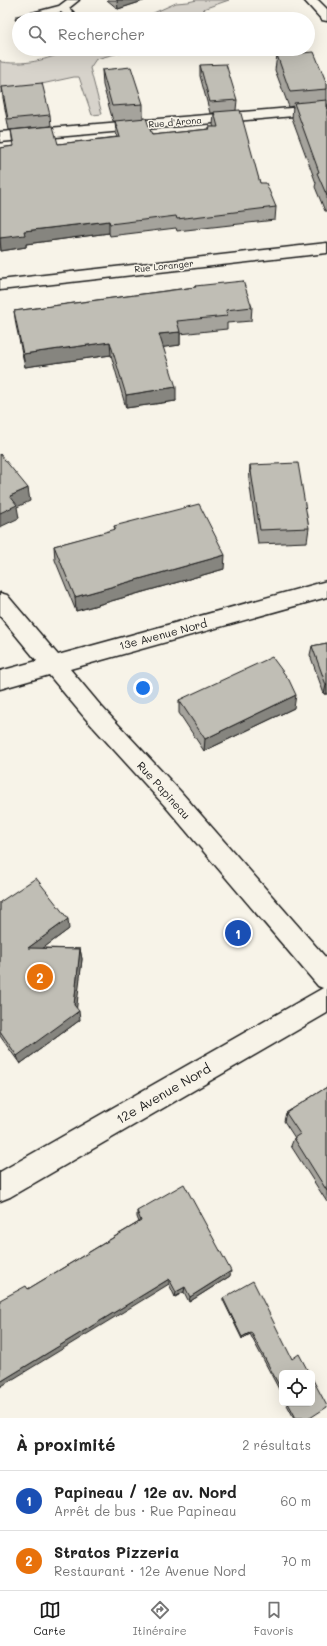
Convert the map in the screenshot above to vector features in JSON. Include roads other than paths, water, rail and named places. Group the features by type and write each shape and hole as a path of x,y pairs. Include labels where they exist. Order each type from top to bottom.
{"street":[{"path":"311,0 327,17"},
{"name":"Rue d'Arona","path":"0,137 327,108"},
{"name":"Rue Loranger","path":"0,285 327,248"},
{"name":"13e Avenue Nord","path":"0,680 53,664 327,589"},
{"name":"Rue Papineau","path":"0,602 93,712 173,799 327,978"},
{"name":"12e Avenue Nord","path":"0,1187 327,999"}],"lane":[{"path":"47,12 63,8 74,0"},
{"path":"63,8 67,12"}],"place":[{"name":"Papineau / 12e av. Nord","path":"238,933"},
{"name":"Stratos Pizzeria","path":"40,977"}]}
